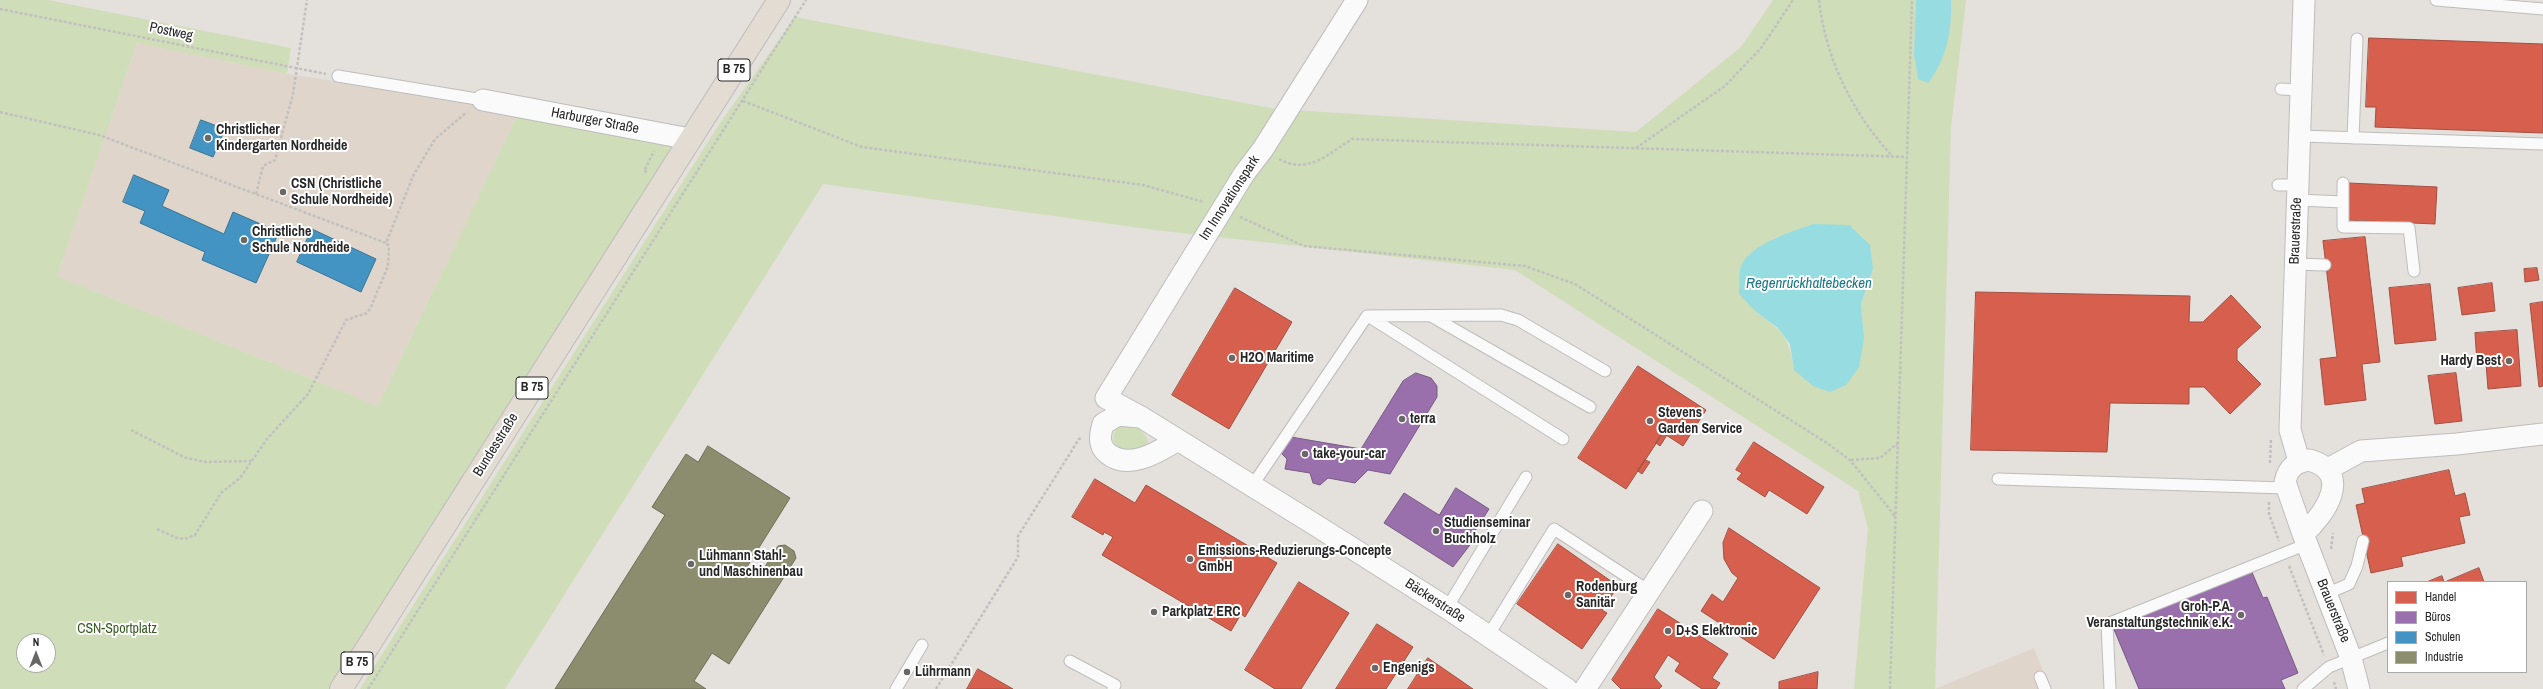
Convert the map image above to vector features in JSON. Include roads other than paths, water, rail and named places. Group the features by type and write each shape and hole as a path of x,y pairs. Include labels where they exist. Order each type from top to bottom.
{"main road":[{"name":"B 75","path":"690,139 779,0"},
{"name":"Bundesstraße","path":"341,689 690,139"}],"street":[{"name":"Im Innovationspark","path":"1106,398 1244,174 1263,149 1357,0"},
{"name":"Brauerstraße","path":"2300,462 2290,430 2295,264 2291,190 2300,136 2291,90 2304,0"},
{"name":"Harburger Straße","path":"483,100 690,139"},
{"name":"Bäckerstraße","path":"1106,398 1141,417 1447,608 1567,689"},
{"name":"Bäckerstraße","path":"1141,417 1118,415 1103,424 1100,441 1104,450 1112,457 1123,460 1136,460 1158,452 1178,440"},
{"path":"2328,469 2361,451 2457,444 2543,434"},
{"path":"2285,488 2287,473 2300,462 2309,460 2320,463 2328,469 2332,479 2330,501 2319,521 2305,539"},
{"name":"Brauerstraße","path":"2285,488 2352,658 2359,689"},
{"path":"1585,689 1702,511"}],"lane":[{"path":"2436,0 2543,9"},
{"path":"2353,138 2356,39"},
{"name":"Harburger Straße","path":"338,76 483,100"},
{"path":"2300,136 2543,144"},
{"path":"2343,183 2343,227 2409,228 2414,271"},
{"path":"2291,190 2343,202"},
{"path":"2295,264 2325,265"},
{"path":"1367,316 1501,315 1518,320 1605,371"},
{"path":"1367,316 1563,439"},
{"path":"1252,486 1367,316"},
{"path":"1430,316 1590,407"},
{"path":"1447,608 1526,477"},
{"path":"1998,479 2285,488"},
{"path":"1488,636 1554,529 1649,591"},
{"path":"2110,689 2107,624 2305,539"},
{"path":"2326,594 2349,584 2354,576 2363,541"},
{"path":"2303,689 2329,668 2387,644"},
{"path":"896,689 922,645"},
{"path":"1070,661 1115,685 1113,689"},
{"path":"2040,677 2045,689"}],"water":[{"path":"1916,0 1951,0 1947,44 1940,64 1928,83 1918,79 1914,55"},
{"name":"Regenrückhaltebecken","path":"1813,224 1849,225 1870,245 1873,269 1861,304 1864,339 1859,367 1846,385 1830,392 1813,386 1794,370 1790,344 1778,328 1755,311 1739,294 1741,266 1753,251 1773,239"}],"place":[{"name":"Christlicher Kindergarten Nordheide","path":"208,138"},
{"name":"CSN (Christliche Schule Nordheide)","path":"283,192"},
{"name":"Christliche Schule Nordheide","path":"244,240"},
{"name":"H2O Maritime","path":"1232,358"},
{"name":"Hardy Best","path":"2509,361"},
{"name":"terra","path":"1402,419"},
{"name":"Stevens Garden Service","path":"1650,421"},
{"name":"take-your-car","path":"1305,454"},
{"name":"Studienseminar Buchholz","path":"1436,531"},
{"name":"Emissions-Reduzierungs-Concepte GmbH","path":"1190,559"},
{"name":"Lühmann Stahl- und Maschinenbau","path":"691,564"},
{"name":"Rodenburg Sanitär","path":"1568,595"},
{"name":"Parkplatz ERC","path":"1154,612"},
{"name":"Groh-P.A. Veranstaltungstechnik e.K.","path":"2241,615"},
{"name":"D+S Elektronic","path":"1668,631"},
{"name":"Engenigs","path":"1375,668"},
{"name":"Lührmann","path":"907,672"}],"park label":[{"name":"CSN-Sportplatz","path":"117,629"}]}
